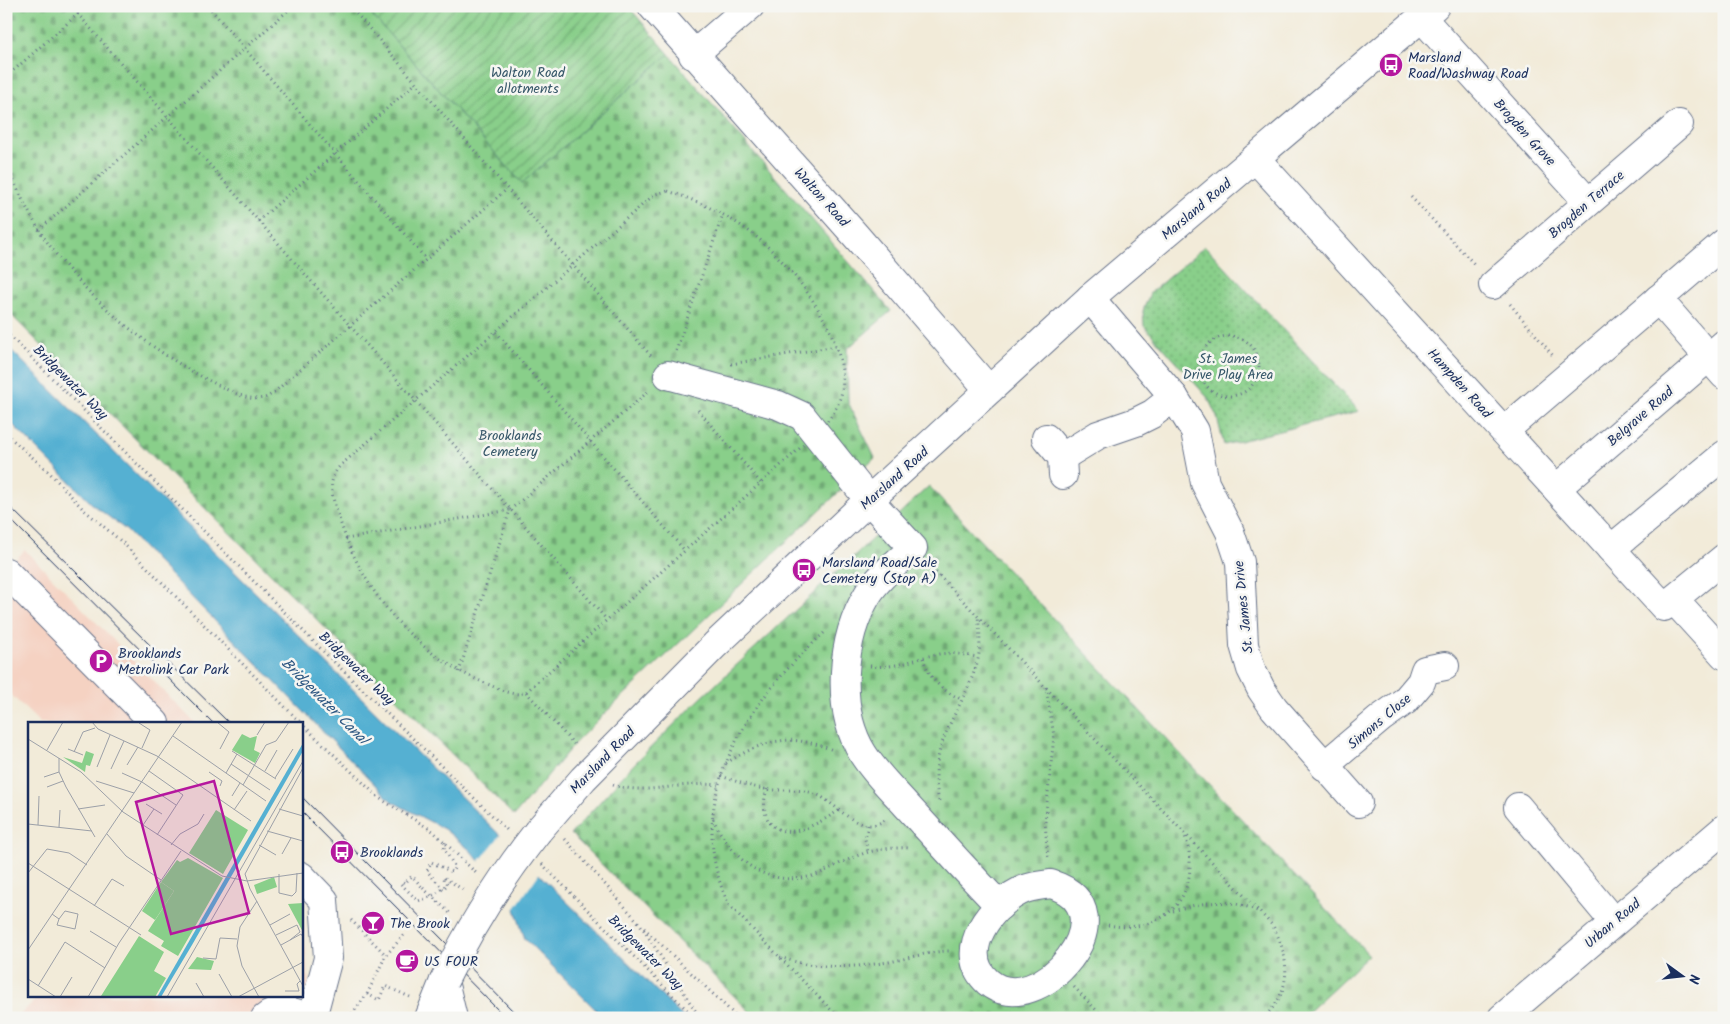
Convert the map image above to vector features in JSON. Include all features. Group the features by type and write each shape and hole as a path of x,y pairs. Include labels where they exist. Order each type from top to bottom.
{"street":[{"name":"Walton Road","path":"652,6 850,228 989,390"},
{"path":"693,54 750,6"},
{"name":"Marsland Road","path":"429,1018 444,981 469,930 511,864 542,826 607,754 715,646 869,500 1090,298 1428,12"},
{"name":"Brogden Grove","path":"1428,12 1588,202"},
{"name":"Brogden Terrace","path":"1493,285 1679,124"},
{"name":"Hampden Road","path":"1255,158 1611,548 1724,655"},
{"path":"1504,431 1724,243"},
{"name":"St. James Drive","path":"1090,298 1174,397 1195,431 1205,483 1230,532 1240,562 1243,637 1251,669 1274,708 1358,803"},
{"path":"1658,299 1719,359"},
{"name":"Belgrave Road","path":"1557,488 1719,359"},
{"path":"668,375 778,405 802,416 869,500 913,548 869,592 858,613 850,640 847,663 848,715 854,737 877,774 1000,906"},
{"path":"1057,457 1098,435 1118,426 1136,422 1152,414 1174,397"},
{"path":"1611,548 1724,455"},
{"path":"1669,603 1724,558"},
{"path":"6,572 155,722"},
{"name":"Simons Close","path":"1324,766 1381,718 1405,701 1421,682 1426,663"},
{"path":"1518,807 1549,829 1613,921"},
{"name":"Urban Road","path":"1502,1018 1613,921 1724,829"},
{"path":"265,1018 279,1010 291,1010 311,1018 328,958 334,907 302,877"},
{"path":"1051,884 1063,888 1073,896 1085,919 1083,933 1077,947 1059,970 1035,987 1020,992 1006,992 994,987 984,978 976,965 974,951 982,927 1000,906 1024,889 1051,884"},
{"path":"444,981 454,1018"}],"path":[{"path":"71,6 607,620"},
{"path":"6,77 87,6"},
{"path":"208,6 426,259"},
{"path":"39,230 293,6"},
{"path":"350,6 668,375"},
{"path":"258,221 416,83"},
{"path":"6,162 20,195 39,230 82,284 126,326 161,353 200,376 237,394 255,398 266,397 280,388 507,188"},
{"path":"668,191 723,214 751,233 776,255 819,312 836,346 842,370 842,392 837,407 817,433 526,692 512,694 458,672 415,639 394,617 361,571 346,539 331,493 331,481 334,472 572,265 655,194 668,191"},
{"path":"346,539 510,510 668,375 723,214"},
{"name":"Bridgewater Way","path":"6,332 326,654 510,833"},
{"path":"496,332 684,551"},
{"path":"1220,337 1239,337 1247,342 1258,358 1256,378 1250,387 1242,393 1227,395 1213,391 1201,376 1200,357 1204,348 1220,337"},
{"path":"724,366 836,346"},
{"path":"692,404 761,483"},
{"path":"6,434 49,472 83,509 122,542 300,722"},
{"path":"458,672 510,510"},
{"path":"913,548 1273,926 1281,941 1286,973 1280,1000 1263,1018"},
{"path":"940,806 936,781 937,762 948,725 978,657 980,638 978,616"},
{"path":"826,632 787,671 757,706 744,725 725,763 718,785 713,818 714,860 725,897 739,917 839,1018"},
{"path":"847,663 886,667 900,666 923,658 949,653 978,657"},
{"path":"923,658 931,679 939,687 961,699"},
{"path":"1046,686 1054,736 1045,822 1051,884"},
{"path":"526,692 574,744"},
{"path":"302,724 379,798 418,821 446,842 495,891"},
{"path":"725,763 746,750 778,740 797,739 814,743 839,753"},
{"path":"721,776 767,789 788,788 806,791 826,800 853,820 868,825 880,823 905,803"},
{"path":"613,785 640,790 687,783 718,785"},
{"path":"767,789 764,799 765,816 768,822 781,830 802,829 840,810"},
{"path":"713,818 732,850 743,862 760,872 777,877 797,878 813,876 868,852 912,848"},
{"path":"868,825 865,839 868,852"},
{"path":"542,826 565,839 640,924 738,1018"},
{"path":"1171,912 1180,900 1190,874 1190,849 1184,833"},
{"path":"443,889 427,872 431,862 452,872 455,867 444,849 446,842"},
{"name":"Bridgewater Way","path":"536,858 695,1018"},
{"path":"442,876 448,884 437,896 418,901 402,883 405,883 412,876 423,888 469,930"},
{"path":"1085,919 1110,926 1137,927 1149,924 1171,912 1220,902 1236,903 1261,913"},
{"path":"334,907 386,955"},
{"path":"640,924 700,1018"},
{"path":"349,1018 367,994 386,955 405,934"},
{"path":"778,956 796,963 833,967 873,964 947,951 974,951"},
{"path":"1059,970 1104,1018"},
{"path":"367,994 379,1000 385,986 410,997"}],"shaded area":[{"path":"25,550 194,722 39,722 6,690 6,569"},
{"path":"302,910 309,986 302,991"},
{"path":"39,996 297,996 289,1003 300,1018 17,1018"}],"green space":[{"name":"Brooklands Cemetery","path":"6,6 364,6 522,183 669,54 891,311 847,349 848,402 875,458 605,713 574,744 514,816 6,310"},
{"name":"Walton Road allotments","path":"364,6 628,6 669,54 522,183"},
{"name":"St. James Drive Play Area","path":"1205,246 1359,411 1224,445 1217,417 1208,398 1144,326 1143,311 1150,293"},
{"path":"929,486 1369,955 1301,1018 756,1018 571,834 633,765 698,701"}],"water":[{"name":"Bridgewater Canal","path":"6,345 684,1018 604,1018 525,939 512,900 470,850 444,829 391,801 126,530 92,504 6,418"}],"pier":[{"path":"502,833 541,871 513,911 510,901 478,863"}],"tram line":[{"path":"6,503 228,722"},
{"path":"6,515 212,722"},
{"path":"302,797 520,1018"},
{"path":"302,812 506,1018"}],"place":[{"name":"Marsland Road/Washway Road","path":"1391,65"},
{"name":"Marsland Road/Sale Cemetery (Stop A)","path":"804,570"},
{"name":"Brooklands Metrolink Car Park","path":"101,661"},
{"name":"Brooklands","path":"342,852"},
{"name":"The Brook","path":"373,923"},
{"name":"US FOUR","path":"407,961"}]}
